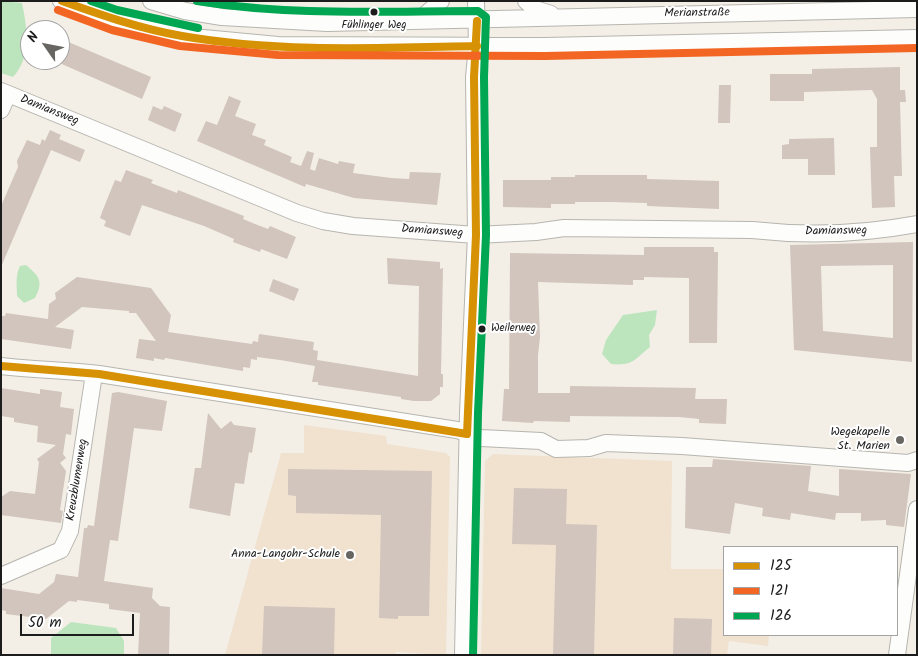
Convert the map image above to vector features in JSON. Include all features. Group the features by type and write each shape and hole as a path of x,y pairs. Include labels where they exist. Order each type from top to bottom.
{"street":[{"path":"61,1 122,22 182,36 228,42 325,47 917,38"},
{"name":"Merianstraße","path":"152,1 186,11 263,20 327,23 917,9"},
{"path":"418,21 441,1"},
{"path":"463,655 467,434 476,235 474,77 477,46 476,1"},
{"path":"526,1 535,9 560,17"},
{"path":"1,110 5,93"},
{"name":"Damiansweg","path":"5,93 297,213 323,221 353,226 476,235 536,232 564,228 752,230 777,233 864,231 917,224"},
{"path":"1,366 94,374 415,424 481,438 541,441 556,449 589,448 606,443 682,446 908,463 917,460"},
{"name":"Kreuzblumenweg","path":"1,576 61,550 70,531 94,374"},
{"path":"898,655 917,509"}],"shaded area":[{"name":"Anna-Langohr-Schule","path":"304,425 386,436 387,444 446,453 450,457 446,655 396,652 395,655 225,655 281,453 304,453"},
{"path":"493,454 672,461 671,569 723,569 723,636 769,636 768,646 729,641 727,655 481,655 485,461"}],"green space":[{"path":"1,1 22,3 25,20 20,20 20,67 13,77 1,73"},
{"path":"26,265 34,272 40,283 35,298 24,303 17,296 17,274 20,266"},
{"path":"657,310 655,325 649,335 650,347 629,363 611,364 602,354 606,340 623,315"},
{"path":"71,622 116,628 124,641 124,655 51,655 51,638"}],"building":[{"path":"70,43 151,77 142,99 70,68"},
{"path":"900,67 900,90 905,90 906,102 900,102 902,176 894,176 895,207 872,208 870,147 877,147 877,99 872,90 804,92 804,101 770,101 770,74 812,74 812,69"},
{"path":"719,85 731,85 730,123 718,123"},
{"path":"229,96 241,101 235,116 256,124 252,135 266,140 264,145 292,157 290,162 301,166 307,151 314,153 310,169 315,171 319,158 338,164 339,161 355,164 353,173 391,178 409,179 410,172 441,173 437,205 354,198 306,184 305,187 197,141 206,121 217,125"},
{"path":"153,106 162,110 164,106 182,114 175,132 148,120"},
{"path":"50,130 61,135 59,139 85,150 80,162 51,150 1,267 1,206 18,167 17,161 27,140 40,145 42,139 45,141"},
{"path":"834,138 835,175 808,175 808,159 782,159 782,145 789,144 789,139"},
{"path":"126,170 153,180 151,183 177,193 178,190 244,216 243,219 255,224 268,229 270,226 296,237 287,259 261,249 260,252 233,242 234,239 204,226 142,205 130,236 104,226 106,221 100,218 102,212 115,180 121,182"},
{"path":"575,175 647,175 647,179 719,181 719,209 647,206 647,203 611,202 551,204 551,208 503,207 503,180 551,180 551,177 575,177"},
{"path":"913,242 912,362 794,350 790,245","holes":["893,265 893,338 823,331 821,266"]},
{"path":"644,247 714,247 714,252 718,252 717,343 689,343 689,278 644,277 644,280 633,280 633,285 538,282 540,337 538,393 570,393 570,386 696,388 695,399 727,399 726,424 699,423 699,419 679,417 570,416 570,422 534,421 533,423 502,421 504,389 509,389 510,253 644,255"},
{"path":"387,258 440,262 440,269 443,268 441,374 443,374 443,387 440,387 440,394 431,401 414,401 401,399 401,397 318,385 318,382 312,382 315,366 280,360 257,357 257,360 251,359 250,368 243,367 243,371 165,358 164,360 154,358 154,361 136,358 139,339 156,341 136,313 129,313 129,311 82,307 55,327 74,330 71,349 1,339 1,316 5,316 6,313 48,319 49,304 56,299 55,293 77,277 151,288 171,315 168,332 252,344 253,341 258,342 259,334 314,342 313,350 318,351 317,360 418,376 419,286 388,284"},
{"path":"273,279 299,289 294,301 269,291"},
{"path":"1,388 40,394 40,389 62,392 60,407 74,409 71,435 66,434 63,454 66,458 60,463 66,471 60,510 63,511 61,523 1,515 1,497 10,491 35,494 39,462 37,459 56,445 37,442 38,426 14,422 14,418 1,416"},
{"path":"118,392 167,401 162,431 134,428 118,541 110,540 104,581 153,588 152,598 160,606 170,607 169,655 138,655 140,613 109,609 109,604 77,600 77,602 69,601 46,619 6,614 6,611 1,610 1,588 39,594 54,582 56,574 78,577 84,528 87,528 88,525 94,526 112,393"},
{"path":"208,413 221,429 231,421 234,425 256,428 252,453 249,452 244,484 235,483 230,516 189,508 195,468 201,468"},
{"path":"713,459 811,466 808,491 839,496 839,469 911,474 904,527 886,525 886,520 861,521 861,513 836,513 835,520 791,513 790,520 762,516 763,508 735,503 730,534 685,528 686,467 712,467"},
{"path":"288,469 432,471 429,616 398,616 398,619 379,618 381,515 296,513 296,496 288,495"},
{"path":"514,488 567,489 566,524 597,525 594,655 553,655 556,545 512,544"},
{"path":"264,606 335,608 334,655 262,655"},
{"path":"674,618 712,619 711,655 673,655"}],"transit line":[{"name":"125","path":"62,1 151,30 182,36 255,45 329,48 477,46"},
{"name":"126","path":"91,1 117,10 198,28"},
{"name":"126","path":"197,1 232,6 302,11 478,11 486,17 484,77 486,235 478,413 473,655"},
{"name":"121","path":"58,10 112,30 180,46 278,55 545,56 917,48"},
{"name":"125","path":"467,434 476,235 474,77 477,21"},
{"name":"125","path":"1,366 99,374 467,434"}],"place":[{"name":"Fühlinger Weg","path":"374,12"},
{"name":"Weilerweg","path":"482,329"},
{"name":"Wegekapelle St. Marien","path":"900,440"},
{"name":"Anna-Langohr-Schule","path":"350,555"}]}
